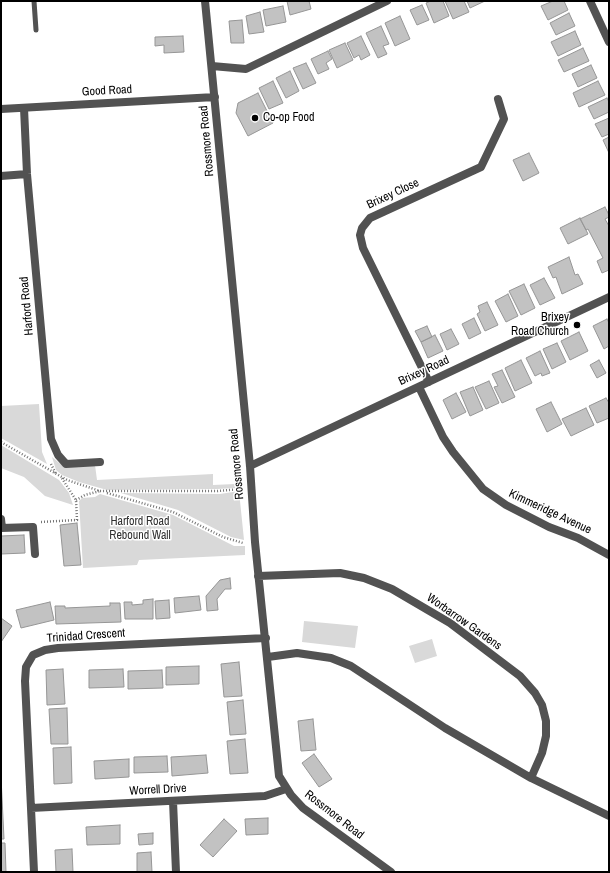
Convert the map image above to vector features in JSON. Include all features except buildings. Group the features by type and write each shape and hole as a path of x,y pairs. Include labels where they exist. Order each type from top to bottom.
{"street":[{"name":"Rossmore Road","path":"205,1 250,466 258,576 268,657 279,776 286,789 303,808 391,872"},
{"path":"212,66 246,69 387,1"},
{"path":"590,1 609,42"},
{"name":"Good Road","path":"1,109 215,97"},
{"name":"Brixey Close","path":"429,382 363,248 360,235 362,228 370,218 481,167 504,119 498,99"},
{"name":"Harford Road","path":"24,108 27,174 51,439 58,455 66,464 100,462"},
{"path":"1,176 27,174"},
{"name":"Brixey Road","path":"250,466 609,297"},
{"name":"Kimmeridge Avenue","path":"419,387 443,437 453,452 483,489 506,505 549,527 583,540 609,555"},
{"path":"1,519 1,528 33,527 35,554"},
{"name":"Worbarrow Gardens","path":"258,576 340,573 364,578 392,589 450,623 520,676 535,693 542,705 546,721 546,736 542,753 530,778"},
{"name":"Trinidad Crescent","path":"34,872 25,682 26,666 33,655 45,650 58,648 266,638"},
{"path":"268,657 297,653 330,658 351,666 445,728 530,778 609,816"},
{"name":"Worrell Drive","path":"31,808 265,796 286,789"},
{"path":"174,801 176,872"}],"lane":[{"path":"34,1 36,30"}],"path":[{"path":"1,442 60,477 100,491 173,512 223,536 243,543"},
{"path":"33,527 32,522 77,520 76,500 60,477"},
{"path":"105,492 218,491 240,489"},
{"path":"76,500 85,495 100,491"}],"green space":[{"path":"39,404 42,452 47,464 1,438 1,406"},
{"path":"1,445 59,480 69,493 73,505 45,496 24,477 1,468"},
{"path":"52,457 63,466 95,465 97,480 213,474 213,485 235,484 235,488 107,490 79,482 62,475 56,470"},
{"path":"239,491 244,540 231,537 178,510 121,493 220,494"},
{"name":"Harford Road Rebound Wall","path":"100,494 173,515 234,546 245,546 245,555 139,560 137,565 83,568 79,501 82,498 95,497"},
{"path":"304,621 358,626 355,648 302,642"},
{"path":"432,639 437,656 415,663 409,646"}],"place":[{"name":"Co-op Food","path":"255,118"},
{"name":"Brixey Road Church","path":"577,325"}]}
